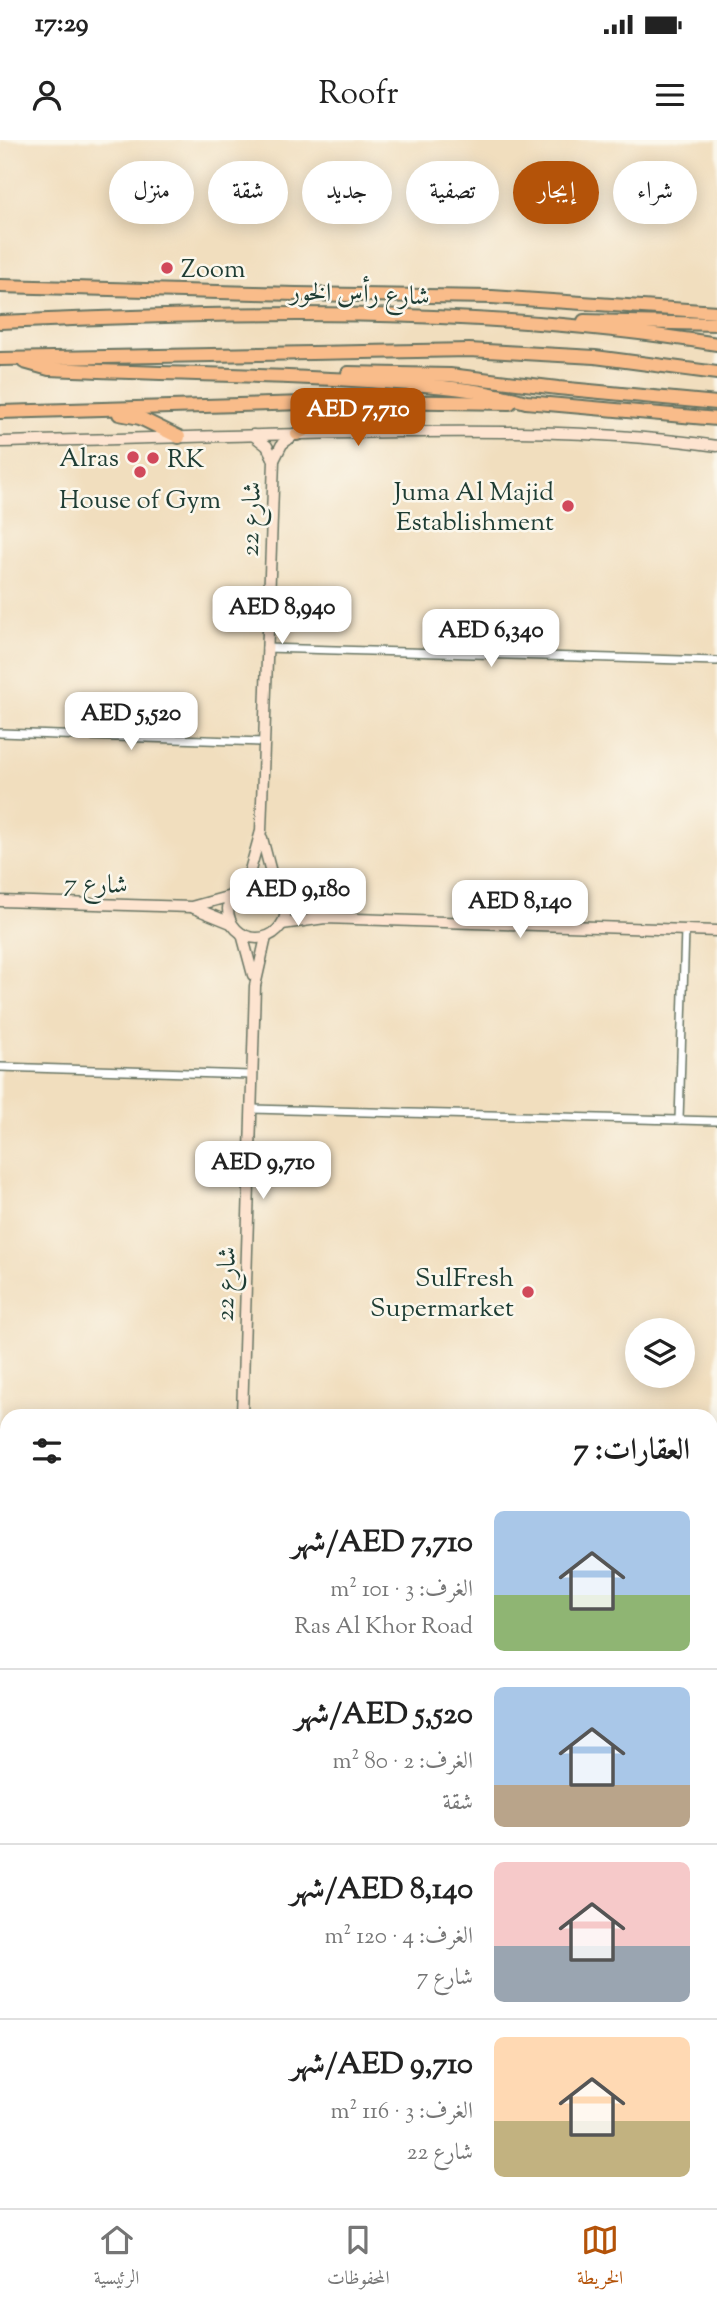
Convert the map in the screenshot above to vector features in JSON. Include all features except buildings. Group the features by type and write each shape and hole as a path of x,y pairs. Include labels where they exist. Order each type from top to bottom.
{"highway":[{"path":"0,285 492,297 717,312"},
{"name":"شارع رأس الخور","path":"0,322 163,314 527,321 717,345"},
{"path":"527,321 717,324"},
{"path":"0,359 469,351 596,357 717,373"},
{"path":"17,359 49,369 285,376 445,387 526,402"},
{"path":"285,376 386,372 450,375 717,402"},
{"path":"297,433 372,401"},
{"path":"0,412 372,401 526,402 717,419"},
{"path":"64,410 87,415 134,416 179,437"}],"street":[{"path":"0,442 297,433 554,432 650,438 717,446"},
{"name":"شارع 22","path":"274,884 265,858 261,831 274,460 282,444 297,433"},
{"name":"شارع 22","path":"253,434 267,446 274,460"},
{"path":"266,648 717,661"},
{"path":"0,733 263,742"},
{"name":"شارع 22","path":"247,881 261,831"},
{"path":"285,898 287,907 282,924 275,932 265,937 242,934 231,923 228,914 231,895 247,881 265,880 274,884 285,898 325,918"},
{"name":"شارع 7","path":"191,907 231,895"},
{"name":"شارع 7","path":"0,901 191,907 205,910 231,923"},
{"path":"282,924 325,918 717,931"},
{"path":"679,1120 685,930"},
{"name":"شارع 22","path":"242,934 255,986"},
{"name":"شارع 22","path":"242,1409 255,986 265,937"},
{"path":"0,1067 251,1074"},
{"path":"251,1108 717,1121"}],"place":[{"name":"Zoom","path":"167,268"},
{"name":"Alras","path":"133,457"},
{"name":"RK","path":"153,458"},
{"name":"House of Gym","path":"140,472"},
{"name":"Juma Al Majid Establishment","path":"568,506"},
{"name":"SulFresh Supermarket","path":"528,1292"}]}
